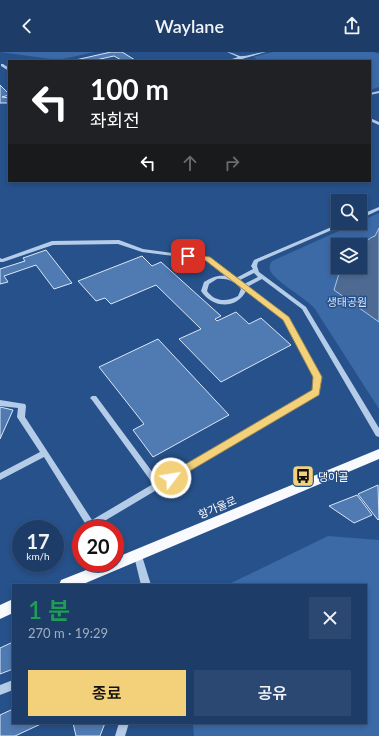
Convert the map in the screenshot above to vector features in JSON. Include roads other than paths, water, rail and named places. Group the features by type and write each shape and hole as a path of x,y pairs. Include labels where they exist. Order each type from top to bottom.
{"main road":[{"name":"항가울로","path":"68,584 379,454"},
{"path":"0,612 12,606"}],"street":[{"path":"229,52 246,60"},
{"path":"232,60 264,52"},
{"path":"2,65 8,69"},
{"path":"367,213 379,208"},
{"path":"331,229 256,261 254,266 257,273 304,308 379,434"},
{"path":"0,260 1,261 52,243 119,242 142,250 207,259 240,282 286,319 318,377 316,392 91,525 21,417 22,406 0,402"},
{"path":"240,282 256,270"},
{"path":"240,282 242,285 243,294 230,302 216,301 206,296 204,291 206,284 215,278 228,278 240,282 262,277"},
{"path":"94,398 158,485"},
{"path":"0,477 45,453"},
{"path":"138,556 146,584"},
{"path":"0,690 12,685"},
{"path":"120,736 124,724"}],"place":[{"name":"댕이골","path":"303,476"}],"park label":[{"name":"생태공원","path":"347,301"}]}
